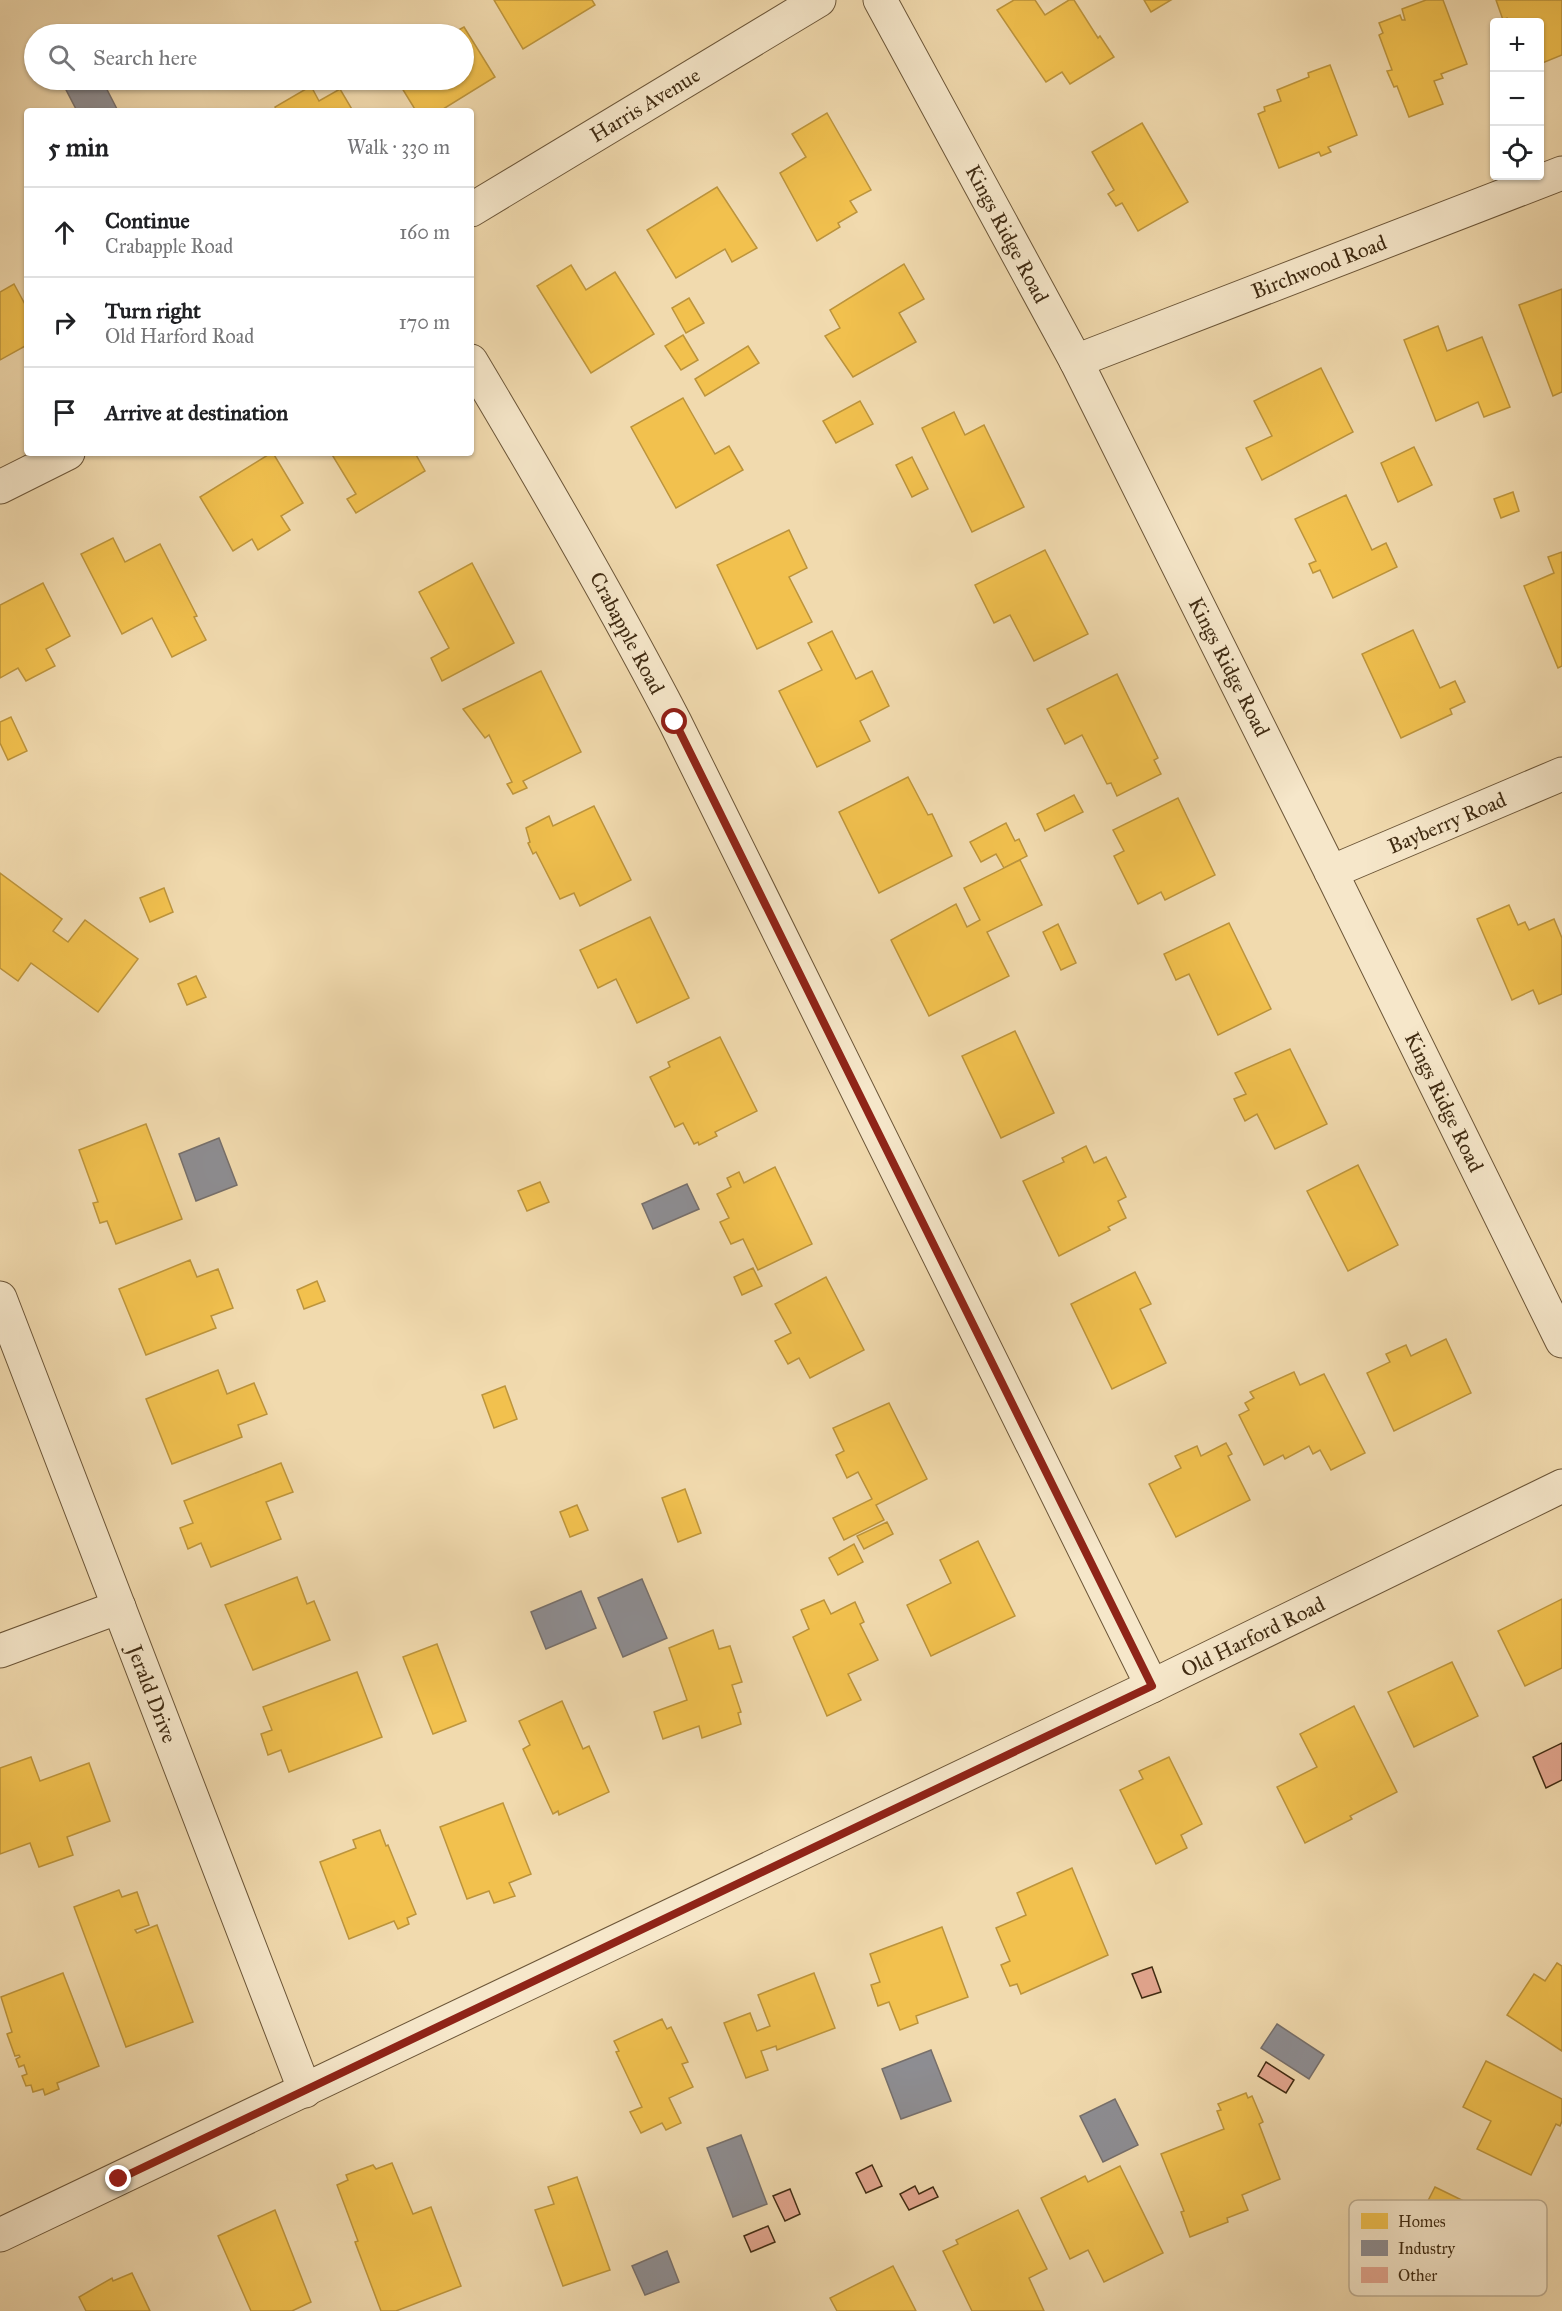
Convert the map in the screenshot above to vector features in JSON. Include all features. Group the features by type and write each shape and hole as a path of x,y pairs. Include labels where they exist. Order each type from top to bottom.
{"street":[{"name":"Harris Avenue","path":"474,208 819,0"},
{"name":"Kings Ridge Road","path":"880,0 1076,361 1562,1341"},
{"name":"Birchwood Road","path":"1076,361 1562,173"},
{"name":"Crabapple Road","path":"474,366 621,618 675,722 1152,1686"},
{"path":"0,487 62,456"},
{"name":"Bayberry Road","path":"1331,872 1562,774"},
{"name":"Jerald Drive","path":"0,1298 305,2091"},
{"name":"Old Harford Road","path":"0,2235 1152,1686 1562,1486"},
{"path":"0,1651 119,1606"}],"building: Homes":[{"path":"494,0 592,0 595,5 523,49"},
{"path":"1014,0 1035,0 1045,15 1069,0 1074,0 1098,38 1100,36 1114,57 1070,84 1062,72 1046,82 997,10"},
{"path":"1144,0 1171,0 1151,12"},
{"path":"1426,0 1443,0 1467,64 1441,74 1443,78 1434,81 1443,104 1409,117 1397,86 1394,87 1387,71 1392,70 1379,35 1383,33 1379,23 1400,15 1402,20 1405,20 1402,9"},
{"path":"1496,0 1562,0 1562,55 1544,62 1544,18 1502,18"},
{"path":"474,43 495,77 474,90"},
{"path":"1330,65 1357,135 1328,147 1331,152 1321,156 1319,152 1279,168 1258,114 1265,111 1264,107 1281,101 1277,90 1309,77 1308,73"},
{"path":"304,90 313,90 319,101 341,90 351,108 276,108"},
{"path":"403,90 474,90 445,108 414,108"},
{"path":"827,113 871,190 850,201 857,212 838,223 840,227 817,241 780,173 806,157 792,134"},
{"path":"1142,123 1188,202 1138,231 1122,203 1116,206 1108,194 1114,190 1092,152"},
{"path":"717,187 757,248 732,262 725,249 676,278 647,230"},
{"path":"904,264 924,299 899,313 916,342 853,377 825,336 840,328 830,310"},
{"path":"571,265 586,290 615,272 654,334 591,373 537,286"},
{"path":"14,284 24,302 24,347 0,360 0,292"},
{"path":"1562,289 1562,392 1553,396 1519,305"},
{"path":"689,298 704,323 686,333 672,308"},
{"path":"1438,326 1447,351 1482,337 1510,407 1484,417 1478,402 1436,421 1404,340"},
{"path":"683,335 698,360 681,370 665,346"},
{"path":"748,346 759,363 705,396 695,379"},
{"path":"1321,368 1353,432 1262,480 1246,448 1272,436 1254,401"},
{"path":"683,398 715,454 729,446 743,470 676,508 631,427"},
{"path":"860,401 873,424 836,443 823,421"},
{"path":"954,412 965,435 984,425 1024,507 972,532 922,428"},
{"path":"1414,447 1432,485 1398,502 1381,463"},
{"path":"266,456 275,456 303,503 281,516 290,530 258,550 252,539 233,551 200,497"},
{"path":"333,456 417,456 425,471 356,513 347,499 356,494"},
{"path":"912,457 928,489 912,497 896,465"},
{"path":"1513,492 1519,511 1501,518 1494,499"},
{"path":"1346,495 1372,550 1386,543 1397,567 1333,598 1320,570 1313,573 1309,564 1316,561 1295,519"},
{"path":"789,530 807,568 789,577 812,622 757,649 717,565"},
{"path":"113,538 125,562 160,544 197,616 194,617 206,640 172,657 152,618 122,634 81,554"},
{"path":"1045,550 1088,634 1034,661 1010,615 994,623 975,585"},
{"path":"1562,552 1562,666 1558,668 1524,586 1554,573 1548,557"},
{"path":"472,563 514,643 442,681 431,658 449,648 419,592"},
{"path":"43,583 70,636 46,649 55,666 26,681 18,668 0,678 0,605"},
{"path":"1413,630 1440,688 1455,681 1465,702 1450,709 1452,714 1401,738 1362,654"},
{"path":"832,631 856,679 872,671 889,706 860,721 870,741 817,767 779,691 822,670 808,643"},
{"path":"541,671 581,752 523,781 527,788 513,794 507,784 512,782 489,735 485,738 463,709"},
{"path":"1117,674 1158,758 1154,760 1161,774 1117,796 1111,783 1107,784 1082,735 1065,744 1047,709"},
{"path":"11,717 27,751 8,760 0,743 0,722"},
{"path":"908,777 928,815 932,814 952,856 879,893 839,812"},
{"path":"1074,795 1083,812 1045,831 1037,814"},
{"path":"1178,798 1215,875 1165,900 1161,892 1138,904 1114,856 1124,851 1113,830"},
{"path":"594,806 631,880 580,906 574,893 560,899 536,852 533,854 528,843 530,842 526,828 549,816 553,826"},
{"path":"1006,823 1015,841 1019,839 1027,856 1004,868 996,854 981,862 970,842"},
{"path":"1020,860 1042,905 987,932 1009,976 929,1016 891,940 956,904 967,927 980,920 964,888"},
{"path":"0,873 62,919 53,931 68,942 85,920 138,959 98,1012 31,963 18,981 0,968"},
{"path":"164,888 173,912 150,922 140,898"},
{"path":"1509,905 1518,925 1525,922 1529,930 1554,919 1562,938 1562,994 1539,1004 1533,990 1512,1000 1477,919"},
{"path":"650,917 689,998 637,1023 616,979 598,988 580,950"},
{"path":"1229,923 1271,1009 1218,1035 1189,974 1176,980 1164,954"},
{"path":"1058,924 1076,963 1061,970 1043,932"},
{"path":"196,976 206,997 187,1005 178,984"},
{"path":"1015,1031 1054,1113 1001,1138 962,1056"},
{"path":"720,1037 757,1111 715,1132 717,1136 699,1145 698,1142 694,1144 683,1123 675,1127 650,1077 670,1067 668,1062"},
{"path":"1290,1049 1327,1124 1275,1149 1257,1114 1245,1121 1234,1099 1246,1094 1235,1073"},
{"path":"146,1124 182,1219 116,1244 107,1221 100,1223 93,1203 98,1202 79,1150"},
{"path":"1086,1146 1094,1163 1106,1157 1126,1197 1118,1201 1126,1218 1108,1227 1110,1230 1059,1256 1023,1181 1064,1162 1062,1158"},
{"path":"1358,1165 1398,1245 1348,1271 1307,1191"},
{"path":"775,1167 812,1244 758,1270 743,1239 731,1244 720,1222 729,1218 717,1194 731,1187 727,1178 739,1172 744,1183"},
{"path":"540,1182 549,1202 527,1211 518,1191"},
{"path":"190,1260 197,1277 218,1269 233,1308 211,1316 216,1328 146,1355 119,1289"},
{"path":"753,1268 762,1286 742,1295 734,1277"},
{"path":"1135,1272 1151,1304 1140,1309 1166,1363 1112,1389 1071,1304"},
{"path":"826,1277 864,1350 810,1378 799,1358 788,1364 775,1341 791,1333 775,1304"},
{"path":"317,1281 325,1301 304,1309 297,1290"},
{"path":"1446,1339 1471,1393 1394,1431 1367,1373 1390,1362 1386,1354 1406,1345 1411,1356"},
{"path":"218,1370 227,1394 254,1383 267,1414 238,1425 242,1437 172,1464 146,1399"},
{"path":"1294,1372 1300,1385 1324,1374 1365,1453 1331,1470 1320,1450 1313,1454 1309,1446 1285,1459 1283,1455 1264,1465 1239,1415 1249,1410 1245,1403 1254,1398 1250,1392"},
{"path":"505,1386 517,1419 494,1428 482,1395"},
{"path":"889,1403 927,1479 876,1505 884,1520 844,1540 833,1518 872,1499 858,1472 847,1478 836,1455 844,1451 833,1428"},
{"path":"1226,1443 1232,1454 1228,1456 1250,1500 1176,1537 1149,1484 1181,1468 1175,1456 1197,1446 1201,1456"},
{"path":"281,1463 293,1492 266,1502 281,1539 211,1567 201,1543 188,1549 180,1528 193,1523 184,1501"},
{"path":"685,1489 701,1533 678,1542 662,1498"},
{"path":"577,1505 588,1530 570,1537 560,1512"},
{"path":"887,1522 893,1534 864,1549 857,1536"},
{"path":"978,1541 1015,1616 931,1656 907,1605 951,1583 940,1560"},
{"path":"854,1544 863,1562 838,1575 829,1558"},
{"path":"297,1577 307,1604 314,1601 330,1640 253,1670 225,1605"},
{"path":"1562,1599 1562,1668 1525,1686 1498,1631"},
{"path":"824,1600 831,1614 855,1602 864,1622 860,1624 878,1660 848,1674 861,1700 827,1716 793,1637 809,1629 801,1610"},
{"path":"713,1630 719,1649 730,1646 742,1682 732,1685 741,1712 738,1713 741,1724 702,1738 699,1726 663,1739 654,1712 687,1700 669,1648"},
{"path":"437,1644 466,1721 433,1734 403,1657"},
{"path":"1452,1662 1478,1716 1414,1747 1388,1692"},
{"path":"357,1672 382,1737 289,1772 281,1750 268,1755 261,1734 272,1730 263,1707"},
{"path":"562,1701 583,1749 589,1746 609,1792 559,1815 558,1811 553,1814 523,1749 530,1745 519,1721"},
{"path":"1354,1706 1397,1792 1305,1843 1277,1787 1317,1767 1300,1734"},
{"path":"31,1757 40,1781 89,1763 110,1821 67,1837 73,1855 39,1867 30,1843 0,1854 0,1768"},
{"path":"1169,1757 1202,1824 1181,1835 1187,1848 1156,1864 1120,1790 1143,1779 1139,1771"},
{"path":"503,1803 531,1874 509,1883 515,1896 494,1903 489,1891 467,1899 440,1827"},
{"path":"380,1830 416,1914 407,1918 409,1924 398,1929 394,1921 349,1939 320,1862 356,1848 353,1840"},
{"path":"1072,1868 1108,1955 1021,1994 1017,1984 1010,1986 1001,1965 1010,1961 996,1928 1026,1915 1017,1893"},
{"path":"119,1890 122,1897 137,1892 149,1925 135,1930 137,1933 157,1925 193,2022 126,2047 74,1907"},
{"path":"942,1927 968,1997 916,2016 918,2023 900,2030 889,2002 878,2006 871,1985 880,1982 870,1954"},
{"path":"1557,1963 1562,1966 1562,2051 1507,2015 1534,1974 1545,1981"},
{"path":"63,1973 99,2066 57,2083 59,2089 45,2095 43,2089 33,2092 31,2085 26,2086 22,2076 27,2074 24,2065 19,2067 16,2059 20,2057 15,2056 7,2034 12,2032 1,1997"},
{"path":"814,1973 835,2028 777,2050 776,2046 761,2051 768,2070 746,2078 724,2023 750,2013 757,2031 770,2026 758,1995"},
{"path":"662,2019 667,2029 671,2027 688,2062 682,2064 693,2087 669,2098 681,2123 666,2130 662,2123 641,2133 630,2112 642,2107 616,2052 619,2051 614,2041"},
{"path":"1486,2061 1562,2099 1560,2126 1556,2124 1531,2175 1477,2149 1491,2121 1463,2107"},
{"path":"1246,2093 1248,2098 1252,2096 1263,2122 1259,2124 1280,2179 1242,2195 1248,2210 1227,2218 1228,2222 1190,2237 1181,2212 1184,2211 1161,2154 1224,2129 1217,2111 1221,2110 1218,2104"},
{"path":"392,2163 413,2214 431,2207 461,2286 396,2311 381,2311 337,2185 348,2180 346,2175 373,2165 376,2169"},
{"path":"1120,2166 1163,2253 1104,2282 1088,2250 1070,2259 1041,2198 1085,2176 1088,2182"},
{"path":"577,2177 610,2270 563,2286 535,2210 554,2204 548,2187"},
{"path":"1435,2187 1462,2200 1428,2200"},
{"path":"275,2210 311,2302 292,2311 251,2311 218,2236"},
{"path":"1018,2210 1047,2269 1029,2278 1044,2311 972,2311 943,2251 958,2244 956,2240"},
{"path":"893,2266 916,2311 837,2311 830,2298"},
{"path":"132,2273 150,2311 86,2311 79,2297 112,2278 113,2281"}],"building: Industry":[{"path":"66,90 107,90 116,108 75,108"},
{"path":"219,1138 237,1185 196,1201 179,1154"},
{"path":"687,1184 699,1209 653,1229 642,1204"},
{"path":"642,1579 667,1638 623,1657 598,1598"},
{"path":"581,1591 596,1628 546,1649 531,1612"},
{"path":"1277,2024 1324,2055 1309,2079 1261,2048"},
{"path":"931,2050 951,2101 901,2119 882,2069"},
{"path":"1115,2099 1138,2145 1103,2162 1080,2116"},
{"path":"741,2135 767,2204 733,2217 707,2148"},
{"path":"667,2251 679,2282 645,2295 632,2266"}],"building: Other":[{"path":"1562,1743 1562,1780 1546,1788 1533,1757"},
{"path":"1152,1967 1161,1992 1142,1998 1132,1974"},
{"path":"1266,2062 1294,2080 1286,2093 1258,2076"},
{"path":"872,2165 882,2186 866,2193 856,2173"},
{"path":"915,2186 919,2194 933,2187 938,2197 909,2210 900,2194"},
{"path":"790,2189 800,2214 785,2221 773,2196"},
{"path":"768,2226 775,2242 751,2252 744,2236"}],"route":[{"path":"119,2179 1152,1686 675,722"}]}
